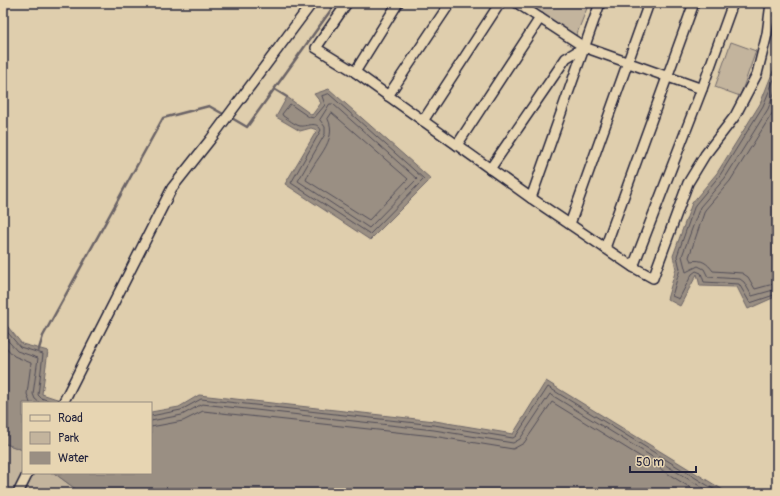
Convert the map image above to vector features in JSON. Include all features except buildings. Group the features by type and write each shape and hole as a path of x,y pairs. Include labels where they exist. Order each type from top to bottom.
{"street":[{"path":"63,402 172,188 210,140 312,3"},
{"path":"347,3 316,48 354,72 531,198 633,267 653,278 688,183 705,155 735,116 758,74 767,34 771,3"},
{"path":"354,72 398,3"},
{"path":"388,96 450,3"},
{"path":"423,121 500,3"},
{"path":"517,3 584,46 702,89"},
{"path":"531,198 600,3"},
{"path":"570,224 649,3"},
{"path":"605,248 694,3"},
{"path":"633,267 702,89 733,3"},
{"path":"457,145 540,18"},
{"path":"490,168 566,58 584,46"},
{"path":"18,493 28,474"}],"green space":[{"path":"525,3 589,3 576,36"},
{"path":"731,42 756,51 740,96 715,87"},
{"path":"3,443 22,450 22,474 55,474 81,493 3,493"}],"water":[{"path":"777,61 777,300 775,297 748,309 737,287 700,286 697,274 680,306 667,299 676,269 673,256 692,203 717,173 760,104"},
{"path":"329,89 431,179 370,240 285,184 317,130 311,128 300,131 276,117 287,97 312,115 321,103 314,94"},
{"path":"3,321 22,344 48,351 42,394 66,402 22,402 22,450 3,443"},
{"path":"546,381 728,493 81,493 55,474 152,474 152,412 179,407 199,395 435,421 513,434"}],"waterway":[{"path":"230,117 247,127 336,3"},
{"path":"274,89 287,97"},
{"path":"38,352 43,336 163,118 209,106 225,115"}]}
